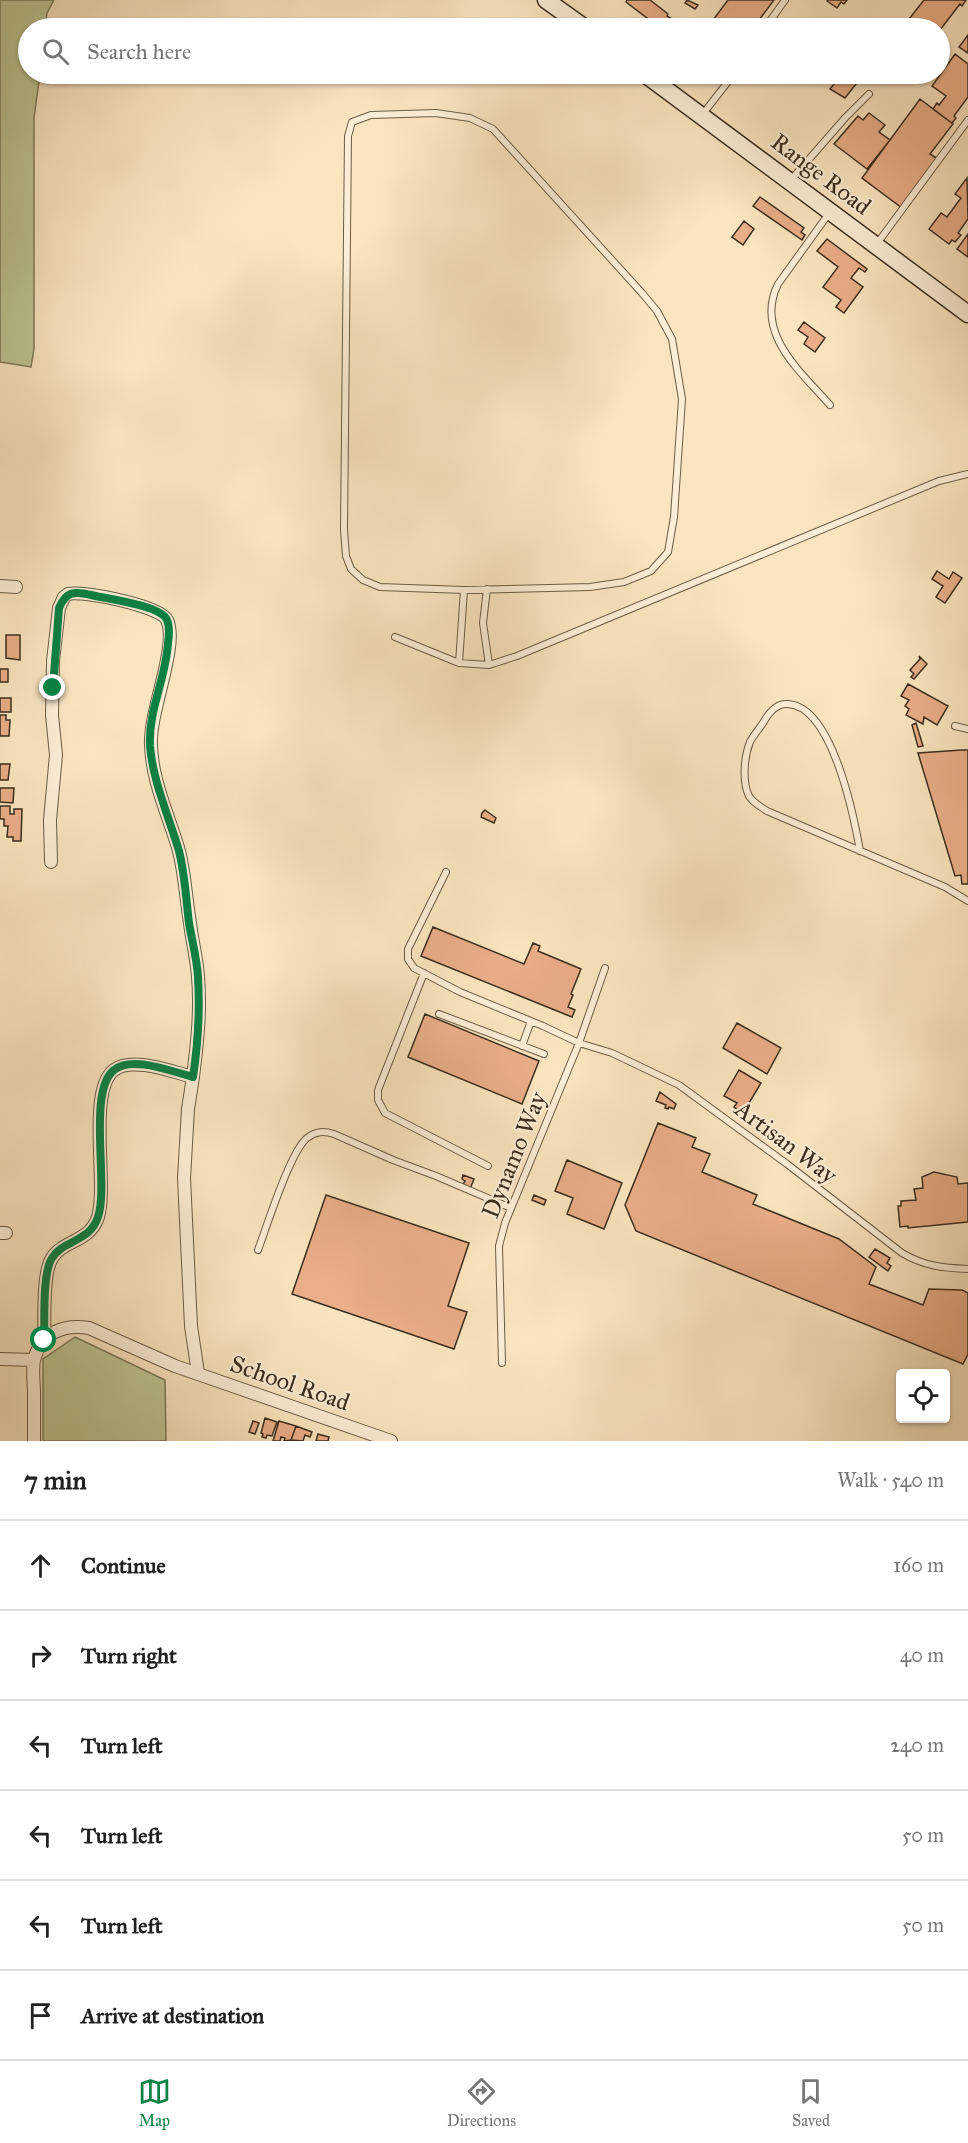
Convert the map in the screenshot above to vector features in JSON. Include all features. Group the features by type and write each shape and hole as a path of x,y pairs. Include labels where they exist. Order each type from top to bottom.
{"main road":[{"path":"546,0 571,18"},
{"name":"Range Road","path":"659,84 968,314"}],"street":[{"path":"0,586 16,588"},
{"path":"51,862 50,820 56,755 52,715 53,661 61,603 68,594 80,592 156,610 167,620 169,633 166,666 151,728 150,747 154,770 183,870 198,976 199,1010 188,1109 184,1178 190,1316 198,1373"},
{"path":"34,1441 34,1360 44,1340 47,1272 51,1259 56,1253 93,1228 100,1212 101,1110 105,1083 113,1070 124,1064 135,1064 193,1077"},
{"name":"School Road","path":"44,1340 59,1329 89,1328 175,1366 391,1441"},
{"path":"0,1359 34,1360"}],"lane":[{"path":"772,18 785,0"},
{"path":"702,116 726,84"},
{"path":"790,181 869,94"},
{"path":"436,113 470,118 493,129 642,293 657,311 672,339 682,399 674,517 668,552 651,570 624,582 590,587 464,590 380,587 363,580 351,569 346,556 344,530 348,136 352,122 371,115 436,113"},
{"path":"876,245 968,120"},
{"path":"830,211 778,284 772,296 770,310 772,327 783,351 830,405"},
{"path":"395,637 459,663 489,665 518,656 939,481 968,474"},
{"path":"459,663 464,590"},
{"path":"487,590 483,623 489,665"},
{"path":"860,851 853,811 832,748 820,727 802,708 797,705 778,705 769,713 750,743 746,758 746,788 753,802 767,811 860,851 945,887 968,901"},
{"path":"955,726 968,729"},
{"path":"446,872 408,949 408,959 411,965 424,973 378,1090 380,1106 385,1113 401,1123 488,1166"},
{"name":"Dynamo Way","path":"502,1363 499,1246 511,1208 579,1043 605,968"},
{"name":"Artisan Way","path":"424,973 460,992 579,1043 612,1053 679,1085 913,1259 932,1267 968,1269"},
{"path":"439,1014 544,1054"},
{"path":"522,1046 531,1021"},
{"path":"258,1250 291,1164 303,1142 316,1132 324,1131 334,1134 511,1208"}],"green space":[{"path":"0,0 54,0 46,18 18,18 18,84 39,84 34,118 34,349 31,367 0,362"},
{"path":"75,1337 165,1380 166,1441 43,1441 43,1359"}],"building":[{"path":"627,0 650,0 670,18 647,18 626,2"},
{"path":"687,0 698,5 695,9 685,3"},
{"path":"728,0 774,0 760,18 714,18"},
{"path":"828,0 847,0 844,4 841,2 837,8"},
{"path":"924,0 966,0 949,18 910,18"},
{"path":"968,35 968,53 959,47"},
{"path":"955,54 968,64 968,97 954,116 956,118 952,123 933,109 946,96 932,86 933,84 950,84 950,61"},
{"path":"834,84 856,84 845,98 830,89"},
{"path":"920,99 953,124 930,154 938,159 902,208 862,178"},
{"path":"869,113 885,125 879,132 890,140 867,169 834,144 858,116 863,120"},
{"path":"967,178 968,219 958,233 961,235 955,242 952,240 949,244 929,229 941,213 947,217 961,198 955,194"},
{"path":"760,197 804,228 801,232 805,235 802,240 753,206"},
{"path":"744,221 754,229 743,245 732,237"},
{"path":"968,234 968,257 957,249"},
{"path":"827,239 867,269 865,272 859,268 851,278 863,287 844,313 836,307 841,300 823,287 838,267 817,251"},
{"path":"804,322 825,338 815,352 804,344 808,337 798,330"},
{"path":"937,571 949,579 953,572 962,578 945,603 936,597 943,586 932,579"},
{"path":"6,635 20,635 20,660 6,658"},
{"path":"919,656 927,664 914,679 911,677 914,674 910,670 920,659"},
{"path":"0,669 8,669 8,682 0,682"},
{"path":"908,684 948,706 937,725 924,717 923,724 906,715 909,709 905,706 909,700 901,696"},
{"path":"0,698 11,698 11,712 0,712"},
{"path":"0,715 6,715 6,720 10,720 9,736 0,736"},
{"path":"916,723 923,746 918,747 912,725"},
{"path":"968,750 968,884 962,884 961,875 955,876 918,753"},
{"path":"0,764 10,764 8,780 0,780"},
{"path":"0,788 14,788 13,803 0,802"},
{"path":"0,806 10,806 10,814 14,814 14,809 22,809 21,841 13,841 13,837 7,837 8,826 4,826 4,819 0,819"},
{"path":"485,810 496,818 494,823 481,817"},
{"path":"433,927 524,964 533,943 540,946 538,951 581,969 568,1007 575,1010 572,1017 421,956"},
{"path":"425,1014 539,1061 522,1104 408,1057"},
{"path":"737,1023 781,1048 767,1074 723,1048"},
{"path":"739,1070 761,1083 743,1113 734,1107 737,1103 724,1096"},
{"path":"660,1092 676,1104 674,1109 665,1108 666,1105 656,1101"},
{"path":"658,1123 696,1138 692,1147 710,1154 702,1172 757,1195 753,1204 839,1239 876,1267 869,1284 923,1305 929,1289 962,1290 968,1293 968,1354 963,1364 636,1231 625,1205"},
{"path":"567,1160 622,1183 604,1229 567,1214 573,1198 555,1191"},
{"path":"934,1172 957,1177 958,1184 968,1183 968,1222 900,1227 898,1206 901,1206 901,1201 916,1200 914,1189 923,1188 922,1177"},
{"path":"463,1175 474,1179 470,1189 462,1186 465,1181 462,1179"},
{"path":"326,1195 469,1243 448,1306 467,1312 454,1349 292,1294"},
{"path":"534,1195 546,1200 544,1205 532,1200"},
{"path":"875,1249 890,1258 887,1263 891,1266 888,1271 869,1257"},
{"path":"265,1418 277,1422 272,1436 267,1435 266,1438 262,1437 261,1433"},
{"path":"253,1421 259,1423 255,1434 249,1432"},
{"path":"279,1421 296,1426 291,1440 284,1441 285,1438 281,1437 280,1441 273,1441"},
{"path":"296,1426 312,1432 310,1437 305,1435 303,1441 291,1440"},
{"path":"318,1434 329,1437 328,1441 316,1441"}],"route":[{"path":"44,1340 47,1272 51,1259 56,1253 93,1228 100,1212 101,1110 105,1083 113,1070 124,1064 146,1065 193,1077 199,1010 198,976 183,870 154,770 150,747 154,709 168,650 169,626 165,616 156,610 140,605 80,592 68,594 59,608 53,661 53,688"}]}
